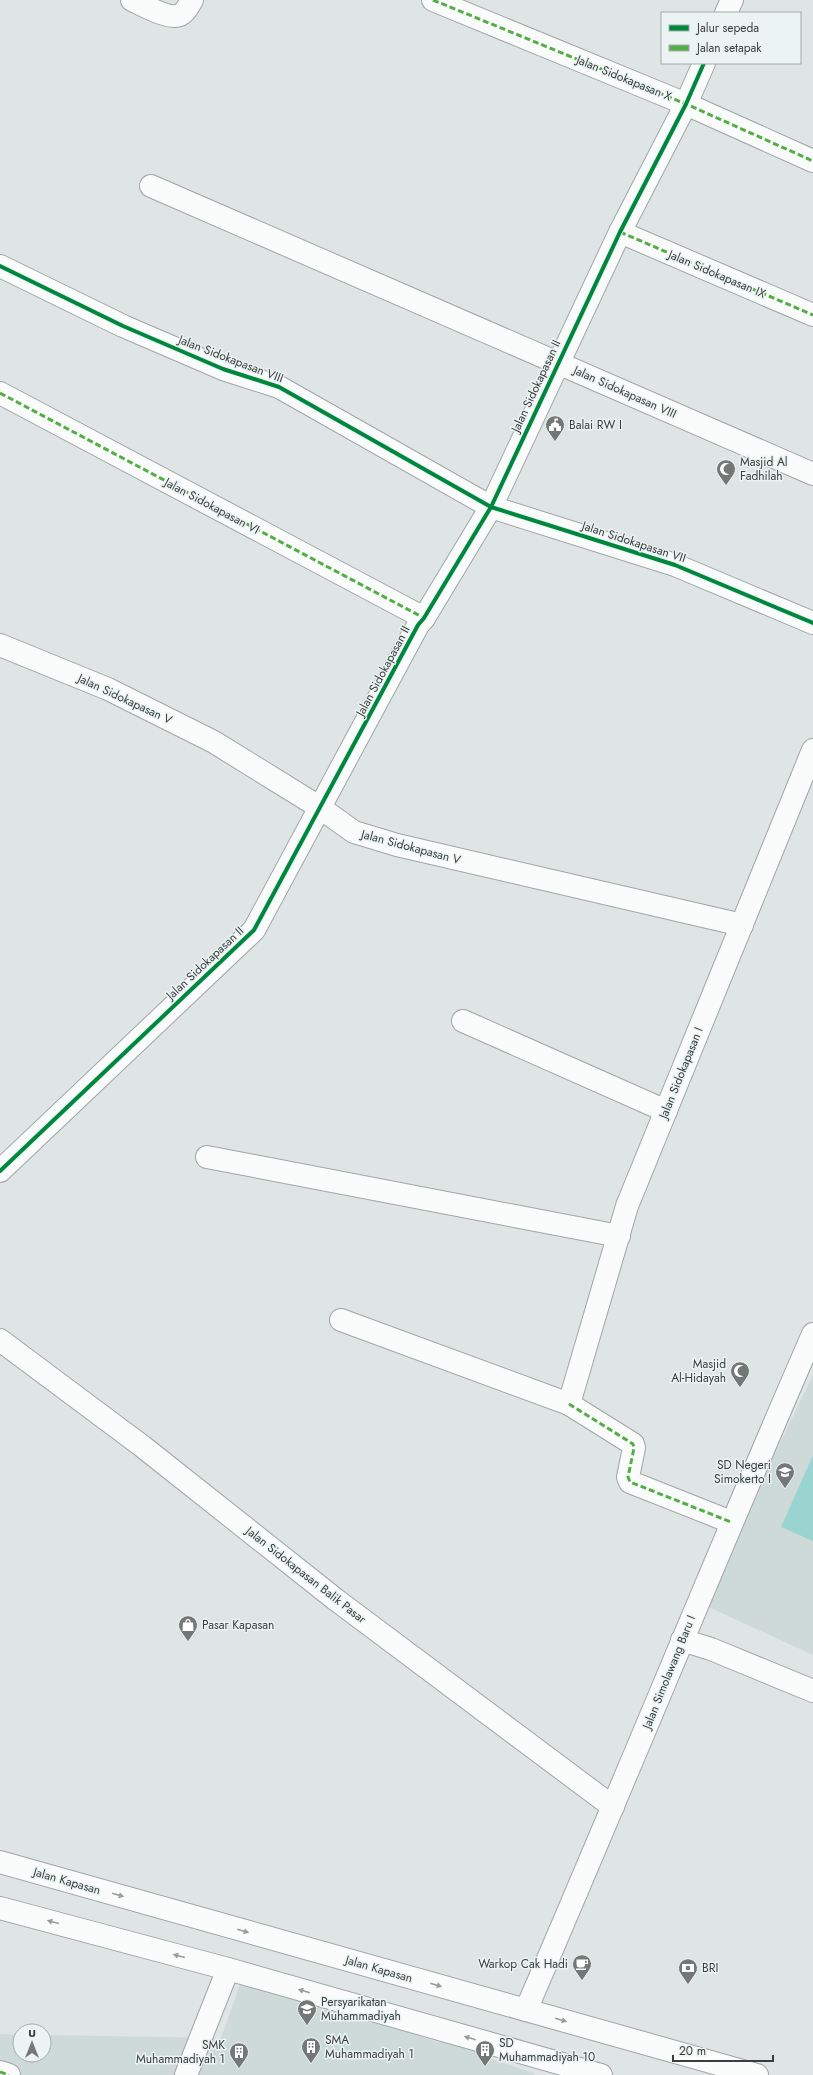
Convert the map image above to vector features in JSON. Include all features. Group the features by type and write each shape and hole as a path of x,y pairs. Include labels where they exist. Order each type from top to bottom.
{"street":[{"path":"132,0 171,16 180,15 186,10 192,0"},
{"name":"Jalan Sidokapasan X","path":"433,0 686,104 813,161"},
{"path":"726,12 732,0"},
{"name":"Jalan Sidokapasan II","path":"0,1172 254,930 320,806 372,714 418,625 424,618 491,507 620,232 686,104 704,64"},
{"name":"Jalan Sidokapasan VIII","path":"151,186 813,474"},
{"name":"Jalan Sidokapasan IX","path":"620,232 813,315"},
{"name":"Jalan Sidokapasan VIII","path":"0,266 159,341 223,369 279,387 491,507"},
{"name":"Jalan Sidokapasan VI","path":"0,393 424,618"},
{"name":"Jalan Sidokapasan VII","path":"491,507 675,565 813,623"},
{"name":"Jalan Sidokapasan V","path":"0,645 108,689 214,742 320,806 354,832 397,845 742,925"},
{"name":"Jalan Sidokapasan I","path":"569,1404 627,1206 813,750"},
{"path":"463,1021 666,1111"},
{"path":"207,1157 619,1236"},
{"path":"341,1320 569,1404 633,1444 634,1448 628,1476 630,1482 731,1522"},
{"name":"Jalan Simolawang Baru I","path":"526,2010 613,1807 731,1522 813,1334"},
{"name":"Jalan Sidokapasan Balik Pasar","path":"0,1340 142,1446 336,1599 613,1807"},
{"path":"682,1640 711,1649 813,1691"},
{"name":"Jalan Kapasan","path":"0,1862 757,2075"},
{"path":"0,1908 228,1969 601,2075"},
{"path":"186,2075 228,1969"},
{"path":"0,2072 9,2075"}],"shaded area":[{"name":"SD Negeri Simokerto I","path":"813,1375 813,1655 702,1604"},
{"path":"813,1455 813,1541 781,1527"},
{"name":"Persyarikatan Muhammadiyah","path":"242,1979 437,2042 487,2043 488,2058 534,2073 534,2075 0,2075 0,2034 12,2035 12,2063 52,2063 52,2035 221,2038"}],"marked path":[{"path":"433,0 686,104 813,161"},
{"path":"620,232 813,315"},
{"path":"0,393 424,618"},
{"path":"569,1404 633,1444 634,1448 628,1477 630,1482 731,1522"},
{"path":"0,2072 9,2075"}],"cycle path":[{"path":"0,1171 254,930 418,625 424,618 491,507 620,232 686,104 704,64"},
{"path":"0,266 123,326 223,369 279,387 491,507 675,565 813,623"}],"place":[{"name":"Balai RW I","path":"555,442"},
{"name":"Masjid Al Fadhilah","path":"726,486"},
{"name":"Masjid Al-Hidayah","path":"740,1388"},
{"name":"SD Negeri Simokerto I","path":"785,1489"},
{"name":"Pasar Kapasan","path":"188,1642"},
{"name":"Warkop Cak Hadi","path":"582,1981"},
{"name":"BRI","path":"688,1985"},
{"name":"Persyarikatan Muhammadiyah","path":"307,2026"},
{"name":"SMA Muhammadiyah 1","path":"311,2064"},
{"name":"SD Muhammadiyah 10","path":"485,2067"},
{"name":"SMK Muhammadiyah 1","path":"239,2069"}]}
